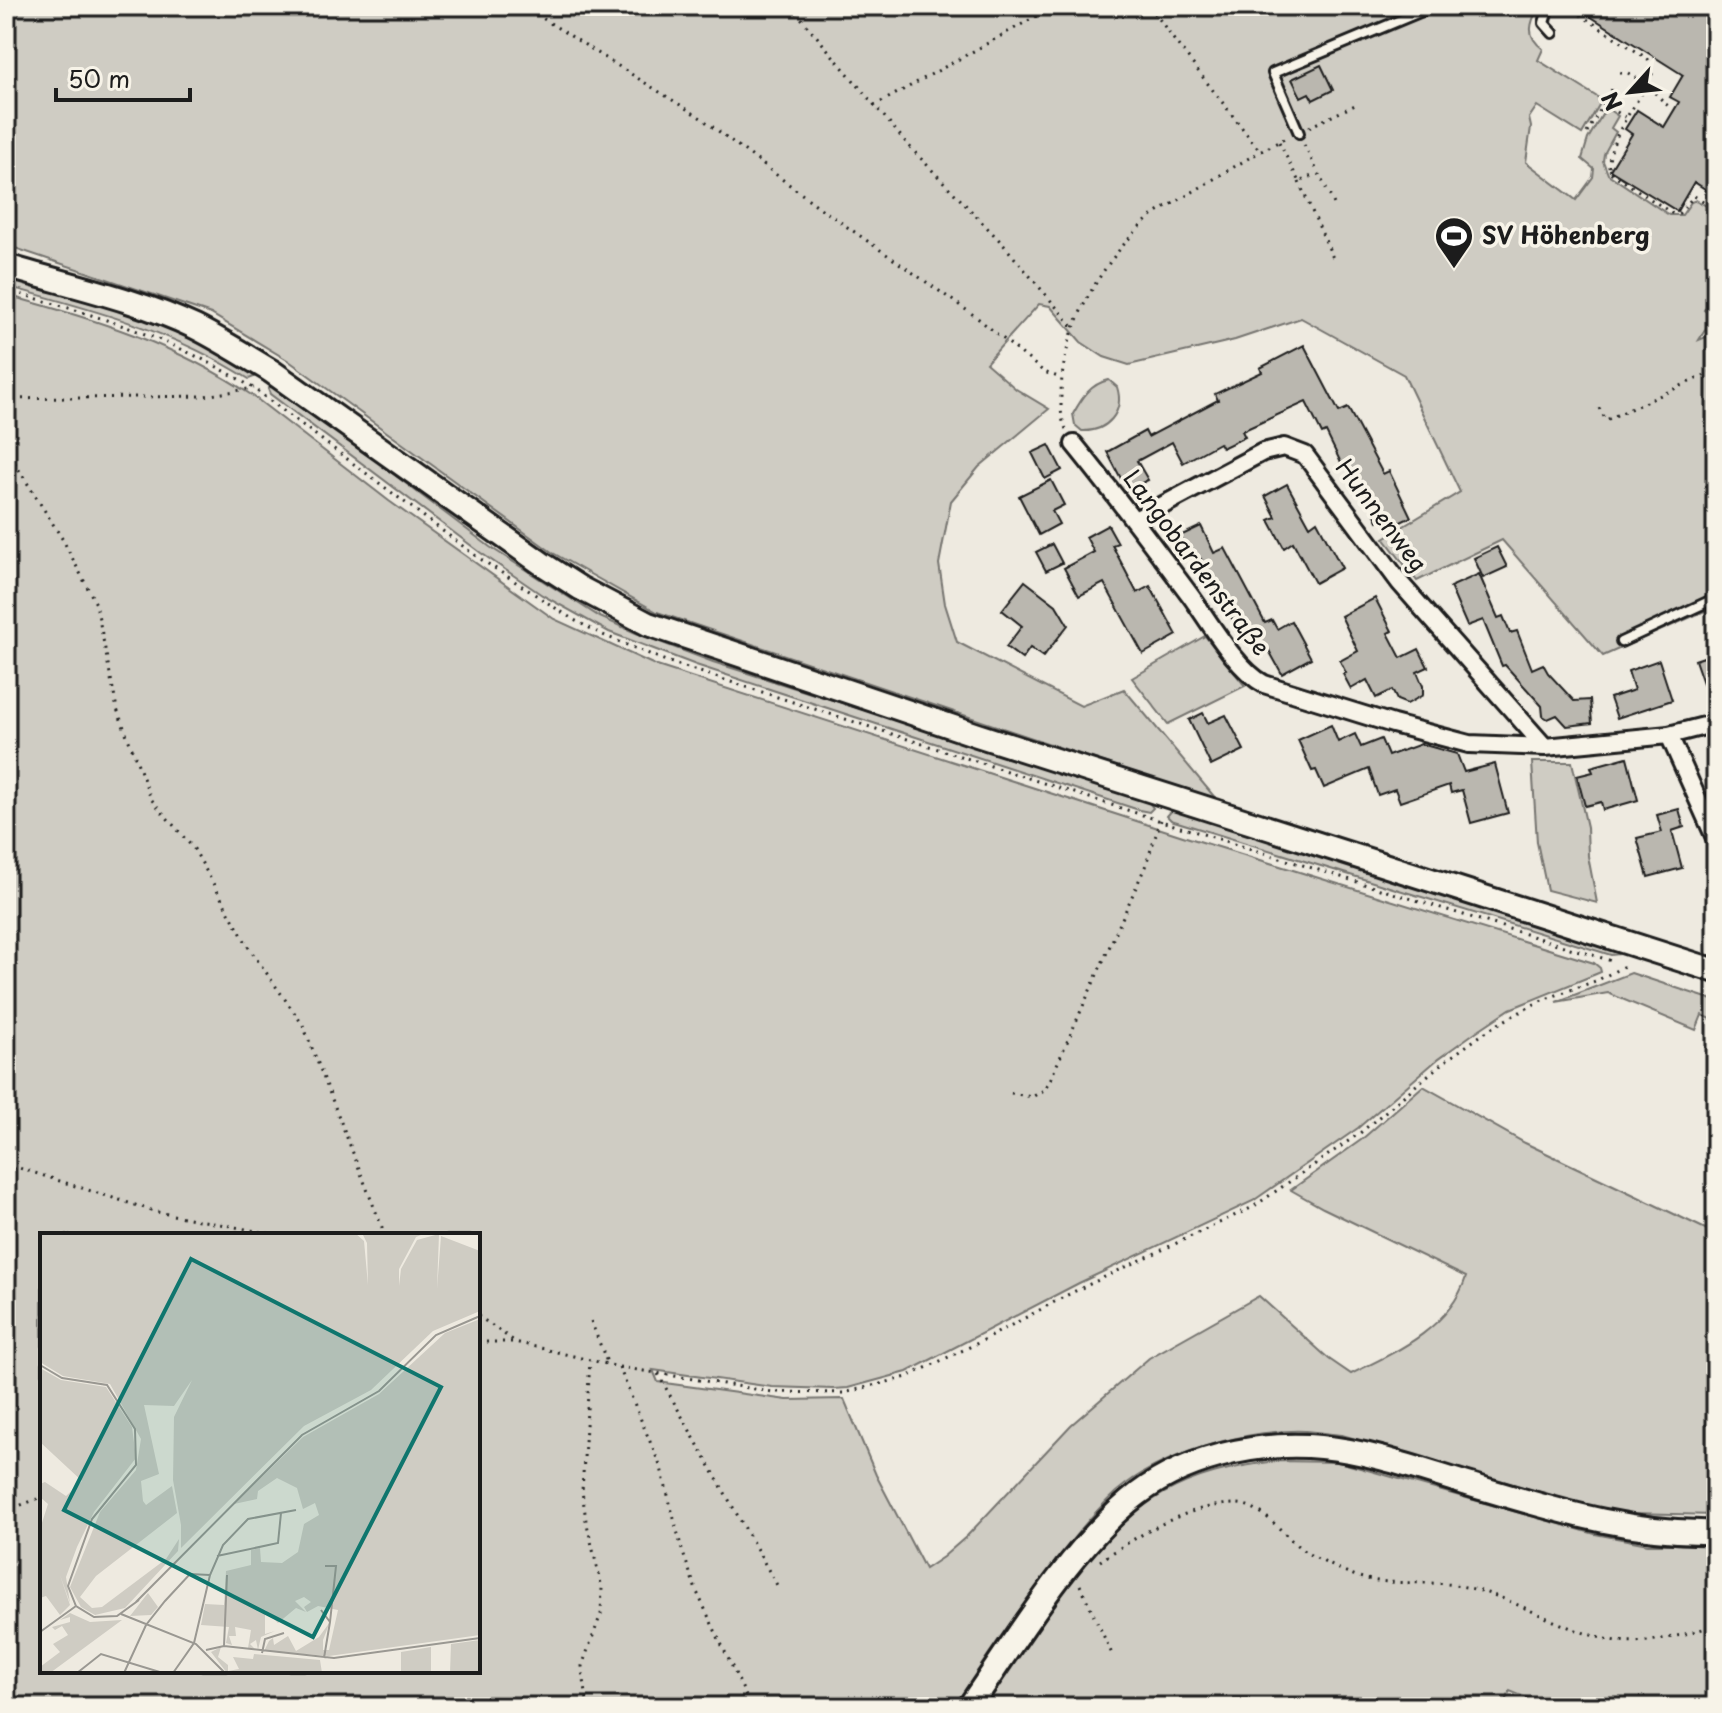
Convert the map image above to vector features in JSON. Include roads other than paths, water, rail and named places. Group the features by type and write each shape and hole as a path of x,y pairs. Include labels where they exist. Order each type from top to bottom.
{"main road":[{"path":"6,266 159,313 195,327 228,345 271,371 541,563 580,588 648,624 991,740 1716,971"},
{"path":"969,1707 1064,1573 1109,1520 1155,1483 1213,1458 1273,1447 1323,1447 1356,1452 1586,1518 1649,1529 1716,1532"}],"street":[{"name":"Langobardenstraße","path":"1074,444 1135,520 1231,651 1257,680 1393,724 1469,744 1545,747 1669,735 1716,723"},
{"name":"Hunnenweg","path":"1135,520 1263,452 1284,447 1305,455 1400,583 1545,747"},
{"path":"1669,735 1716,840"}],"lane":[{"path":"1299,133 1273,73 1434,6"},
{"path":"1549,6 1544,23 1553,33"},
{"path":"1621,642 1716,598"}],"place":[{"name":"SV Höhenberg","path":"1454,270"}]}
